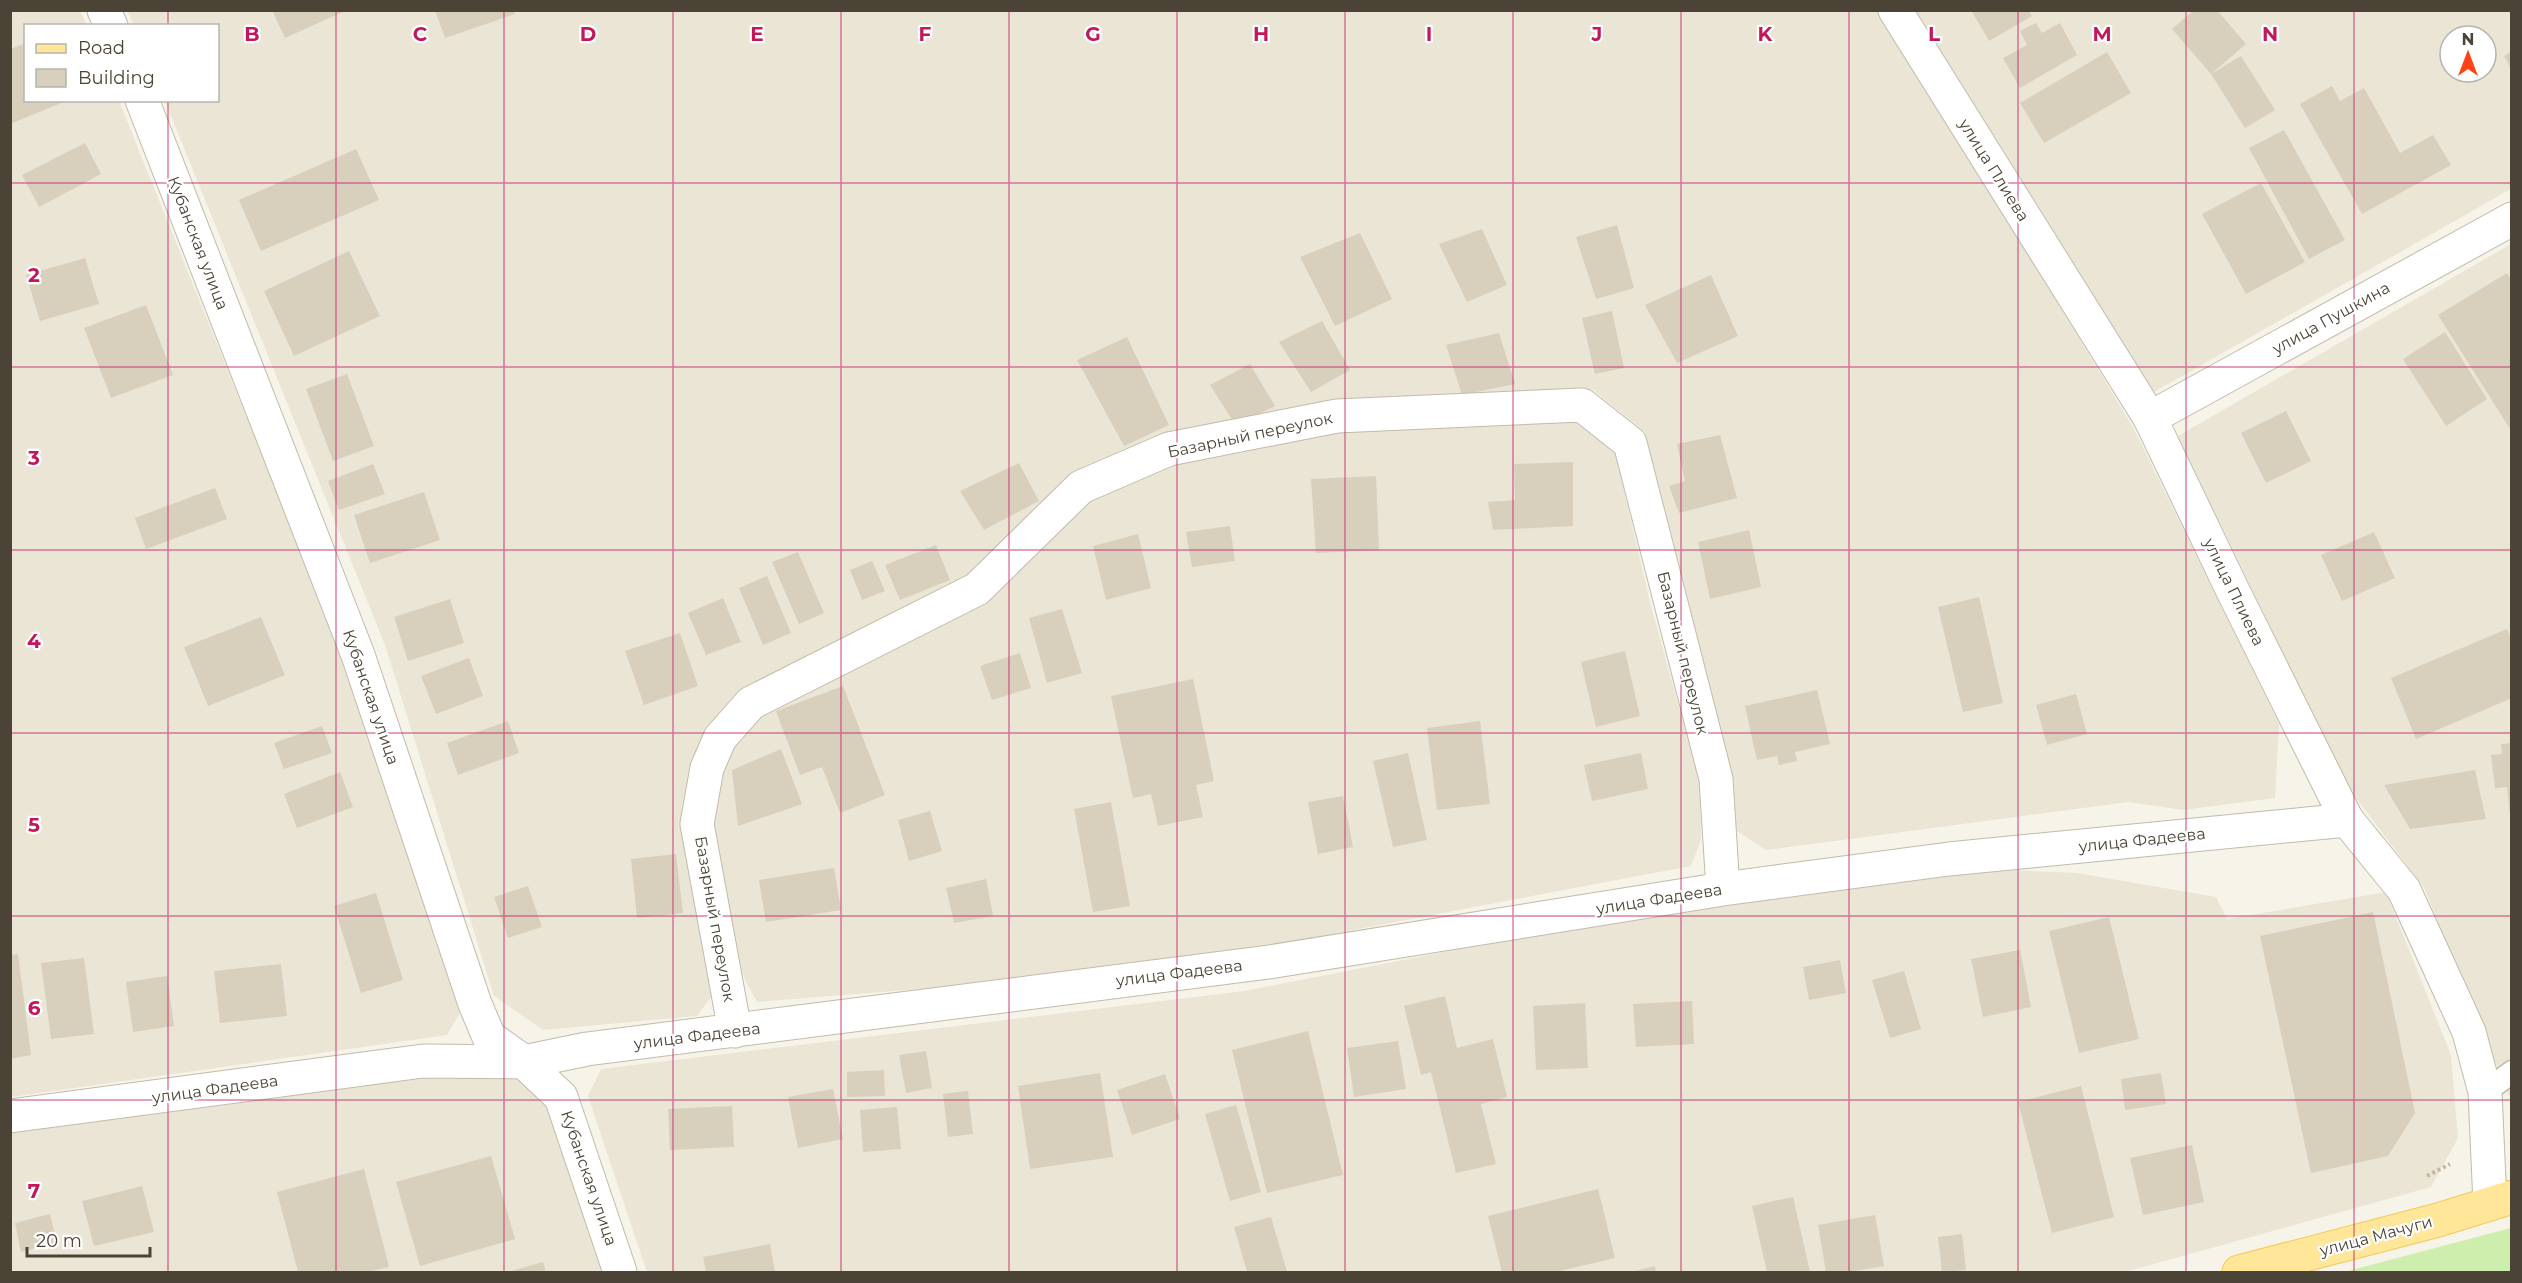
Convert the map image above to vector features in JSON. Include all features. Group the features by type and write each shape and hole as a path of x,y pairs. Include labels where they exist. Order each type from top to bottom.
{"main road":[{"name":"улица Мачуги","path":"2239,1272 2501,1200"}],"street":[{"path":"104,10 110,24"},
{"name":"улица Плиева","path":"1895,10 2150,418 2347,820 2404,890 2469,1032 2485,1092 2501,1200"},
{"name":"Кубанская улица","path":"143,102 358,655 475,1004 489,1037 524,1062 561,1097 620,1272"},
{"name":"улица Пушкина","path":"2150,418 2511,219"},
{"name":"Базарный переулок","path":"735,1031 698,824 707,768 720,738 751,703 977,589 1082,487 1169,449 1337,416 1582,405 1630,443 1716,779 1723,889"},
{"name":"улица Фадеева","path":"10,1116 423,1062 524,1062 587,1049 1269,962 1723,889 1948,859 2347,820"}],"lane":[{"path":"2485,1092 2511,1072"}],"shaded area":[{"path":"10,11 80,11 86,24 24,24 24,102 119,102 346,664 462,1010 447,1035 11,1097"},
{"path":"127,11 1880,11 2134,429 2279,724 2275,798 2183,810 2128,802 1766,850 1737,831 1729,774 1687,594 1644,431 1593,390 1343,399 1163,436 975,577 747,691 696,768 714,993 697,1016 543,1030 494,996 385,645 165,102 219,102 219,24 134,24"},
{"path":"1912,11 2511,11 2511,189 2154,392"},
{"path":"2511,244 2511,1101 2424,888 2347,786 2178,436"},
{"path":"1570,418 1615,452 1650,602 1700,783 1701,840 1691,866 1284,943 1007,982 757,1002 745,980 729,932 708,822 712,781 753,714 1084,502 1166,464 1337,431"},
{"path":"1948,867 2077,873 2216,897 2227,919 2386,892 2451,1055 2458,1138 2431,1187 2125,1272 647,1272 588,1096 601,1069 1244,991 1583,925"},
{"path":"427,1067 540,1073 604,1272 11,1272 11,1130"}],"green space":[{"path":"2511,1228 2511,1272 2344,1272"}],"building":[{"path":"272,10 347,10 285,38"},
{"path":"435,10 514,10 515,14 445,38"},
{"path":"1971,10 2028,10 2032,16 1989,41"},
{"path":"2194,10 2217,10 2246,44 2211,74 2172,29"},
{"path":"2036,23 2042,33 2060,23 2077,55 2020,88 2003,58 2027,45 2020,31"},
{"path":"24,44 24,102 64,102 10,124 10,49"},
{"path":"2512,51 2512,70 2504,56"},
{"path":"2107,52 2131,93 2044,143 2020,103"},
{"path":"2241,56 2275,110 2245,128 2211,74"},
{"path":"2332,86 2340,101 2364,88 2400,153 2433,135 2451,165 2362,214 2300,104"},
{"path":"2284,130 2345,240 2309,259 2249,148"},
{"path":"85,143 101,174 39,207 22,175"},
{"path":"356,149 379,200 261,251 239,200"},
{"path":"2261,183 2305,262 2246,294 2202,214"},
{"path":"1617,225 1634,288 1596,299 1576,237"},
{"path":"1482,229 1507,285 1467,302 1439,244"},
{"path":"1360,233 1392,299 1335,326 1300,257"},
{"path":"349,251 380,316 294,356 264,291"},
{"path":"85,258 99,304 40,321 26,275"},
{"path":"2507,273 2512,281 2512,432 2438,315"},
{"path":"1711,275 1738,336 1677,363 1645,305"},
{"path":"146,305 173,375 111,398 84,328"},
{"path":"1612,311 1624,368 1595,374 1582,318"},
{"path":"1322,321 1350,370 1311,392 1279,342"},
{"path":"2445,332 2487,399 2446,426 2403,359"},
{"path":"1499,333 1515,384 1462,395 1446,345"},
{"path":"1127,337 1169,425 1124,446 1077,360"},
{"path":"1250,364 1275,406 1236,426 1210,385"},
{"path":"347,374 374,446 333,461 306,389"},
{"path":"2286,411 2311,461 2266,483 2241,433"},
{"path":"1720,435 1737,498 1679,513 1669,486 1685,481 1677,444"},
{"path":"1573,462 1573,526 1493,530 1488,502 1515,500 1514,464"},
{"path":"1019,463 1039,501 984,530 960,491"},
{"path":"373,464 385,494 339,510 328,481"},
{"path":"1376,476 1379,550 1316,553 1311,479"},
{"path":"215,488 227,519 146,549 135,518"},
{"path":"424,492 440,540 370,563 354,515"},
{"path":"1230,526 1235,561 1192,567 1186,532"},
{"path":"1749,530 1761,587 1710,599 1698,542"},
{"path":"2374,532 2395,578 2342,601 2321,555"},
{"path":"1138,534 1151,588 1106,600 1093,546"},
{"path":"936,545 950,580 900,600 885,565"},
{"path":"798,552 824,613 799,624 772,562"},
{"path":"872,561 885,591 862,600 850,570"},
{"path":"767,576 791,633 763,645 739,588"},
{"path":"1979,597 2003,703 1963,712 1938,607"},
{"path":"723,598 741,642 706,655 688,613"},
{"path":"450,599 464,643 408,661 394,617"},
{"path":"1062,609 1082,673 1047,683 1029,618"},
{"path":"261,617 285,675 208,706 184,647"},
{"path":"2507,629 2512,640 2512,698 2416,739 2391,678"},
{"path":"680,633 698,686 644,705 625,651"},
{"path":"1625,651 1640,716 1596,727 1581,662"},
{"path":"1020,653 1031,688 992,700 980,666"},
{"path":"469,658 483,696 436,714 421,676"},
{"path":"1193,679 1214,781 1196,785 1203,817 1158,826 1151,794 1133,798 1111,696"},
{"path":"843,686 885,795 840,813 822,767 800,775 776,711"},
{"path":"1817,690 1830,744 1795,752 1797,761 1779,765 1777,756 1757,760 1745,706"},
{"path":"2076,694 2087,734 2047,745 2036,705"},
{"path":"508,721 519,753 458,775 447,743"},
{"path":"1480,721 1490,804 1437,810 1427,728"},
{"path":"322,726 332,753 284,769 274,743"},
{"path":"2512,743 2512,814 2510,814 2507,787 2495,788 2491,755 2502,754 2501,744"},
{"path":"781,749 802,804 738,826 732,770"},
{"path":"1408,753 1427,840 1393,847 1373,761"},
{"path":"1641,753 1648,789 1592,801 1584,765"},
{"path":"2475,770 2486,819 2410,829 2384,785"},
{"path":"340,772 353,807 297,828 284,794"},
{"path":"1343,796 1353,847 1318,854 1308,802"},
{"path":"1111,802 1130,906 1093,912 1074,809"},
{"path":"930,811 942,851 909,861 898,820"},
{"path":"676,854 683,913 637,918 631,859"},
{"path":"834,868 841,910 766,922 759,880"},
{"path":"986,879 993,916 954,923 946,888"},
{"path":"528,886 542,927 508,938 494,897"},
{"path":"376,893 403,980 361,993 334,906"},
{"path":"2373,912 2415,1113 2388,1156 2311,1173 2260,936"},
{"path":"2109,917 2139,1039 2079,1053 2049,931"},
{"path":"2020,950 2031,1007 1983,1017 1971,959"},
{"path":"18,954 31,1055 10,1059 10,955"},
{"path":"84,958 94,1034 51,1039 41,963"},
{"path":"1840,960 1846,993 1809,1000 1803,967"},
{"path":"281,964 287,1016 220,1023 214,971"},
{"path":"1904,971 1921,1029 1890,1038 1872,980"},
{"path":"167,976 174,1026 133,1032 126,982"},
{"path":"1445,996 1457,1048 1493,1039 1507,1097 1481,1104 1496,1164 1456,1173 1431,1072 1421,1075 1404,1006"},
{"path":"1692,1001 1694,1044 1636,1047 1633,1004"},
{"path":"1585,1003 1588,1068 1536,1070 1533,1006"},
{"path":"1308,1031 1343,1175 1267,1193 1232,1050"},
{"path":"1398,1041 1406,1089 1354,1097 1347,1048"},
{"path":"926,1051 932,1088 906,1093 899,1055"},
{"path":"884,1070 885,1096 847,1097 847,1072"},
{"path":"1100,1073 1113,1157 1030,1169 1018,1086"},
{"path":"2161,1073 2166,1104 2125,1110 2121,1079"},
{"path":"1165,1074 1180,1119 1132,1135 1117,1090"},
{"path":"2081,1086 2114,1217 2052,1233 2018,1102"},
{"path":"833,1089 843,1139 798,1148 788,1097"},
{"path":"968,1091 973,1134 948,1137 943,1094"},
{"path":"1236,1105 1261,1192 1230,1201 1205,1114"},
{"path":"732,1106 734,1147 670,1150 668,1109"},
{"path":"897,1107 901,1149 863,1152 860,1110"},
{"path":"2192,1145 2204,1202 2143,1215 2130,1158"},
{"path":"491,1156 515,1239 420,1266 396,1182"},
{"path":"364,1169 389,1267 367,1272 298,1272 277,1192"},
{"path":"142,1186 154,1232 94,1246 82,1201"},
{"path":"1598,1189 1615,1258 1555,1272 1502,1272 1488,1216"},
{"path":"1793,1197 1810,1272 1767,1272 1752,1206"},
{"path":"50,1214 57,1243 21,1252 15,1223"},
{"path":"1875,1215 1884,1266 1849,1272 1826,1272 1818,1225"},
{"path":"1271,1217 1287,1272 1247,1272 1234,1227"},
{"path":"1962,1234 1966,1270 1942,1272 1938,1237"},
{"path":"770,1244 775,1272 706,1272 703,1257"},
{"path":"543,1262 546,1272 508,1272"},
{"path":"1655,1266 1656,1272 1631,1272"}]}
